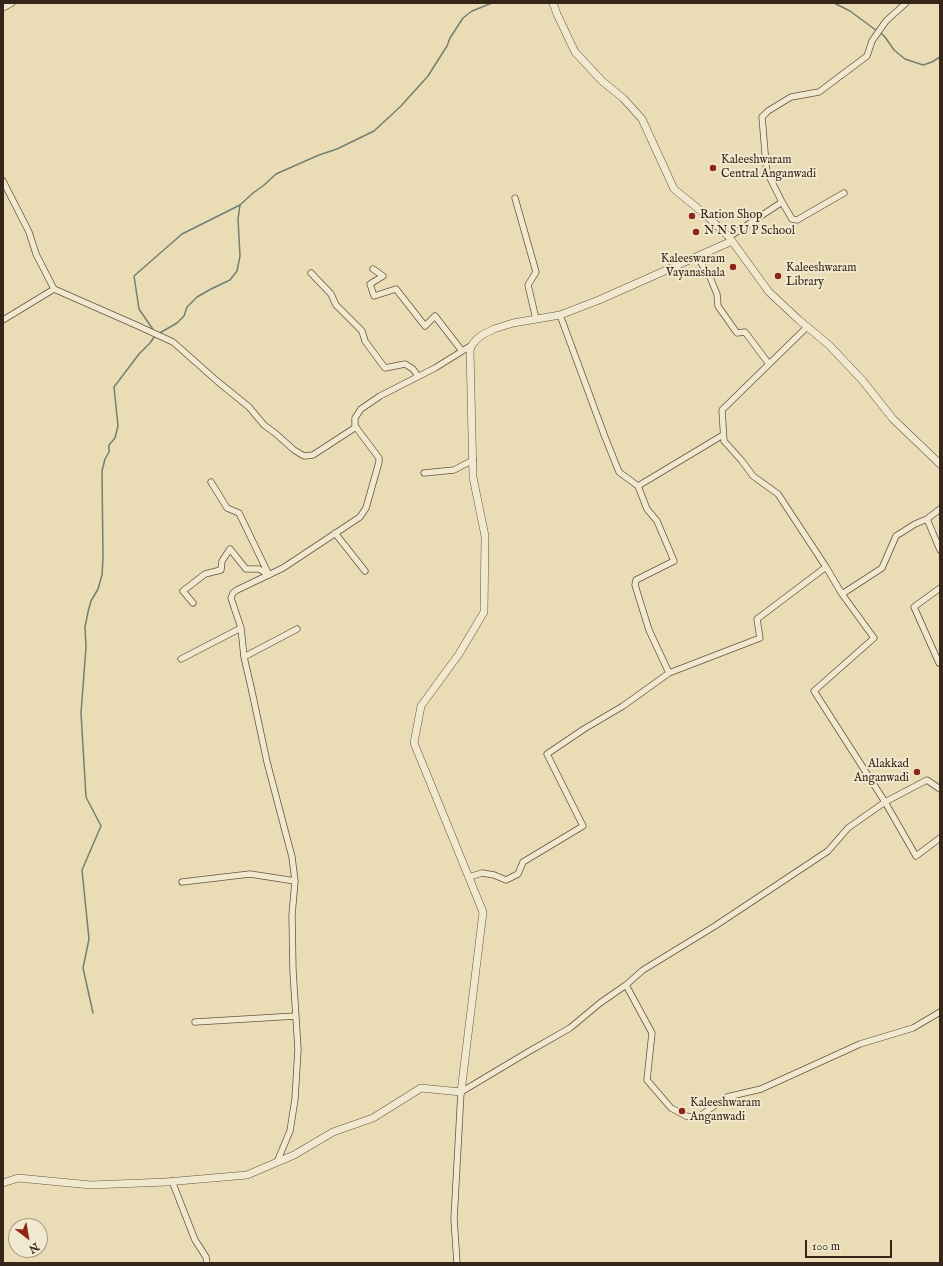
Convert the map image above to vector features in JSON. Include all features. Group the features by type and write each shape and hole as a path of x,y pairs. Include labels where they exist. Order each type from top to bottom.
{"street":[{"path":"3,8 12,3"},
{"path":"553,3 576,52 602,81 623,98 642,119 674,190 707,216 731,239 769,292 834,350 863,381 893,419 940,464"},
{"path":"844,193 797,220 792,219 767,172 762,117 768,111 791,97 819,92 867,56 872,41 886,21 906,3"},
{"path":"3,181 29,232 36,254 54,289 136,324 173,342 249,407 264,425 294,450 304,456 313,455 356,427"},
{"path":"515,198 536,272 528,286 536,319"},
{"path":"457,1263 454,1219 461,1092 483,912 414,743 421,706 459,654 484,612 485,536 473,477 470,350 476,340 494,329 513,322 560,315 599,300 697,257 731,239 782,202"},
{"path":"697,257 709,276 717,294 718,306 737,333 745,332 770,364"},
{"path":"373,269 383,276 370,284 374,296 396,289 425,326 435,316 462,351"},
{"path":"311,273 331,294 336,305 362,331 365,341 385,368 405,364 413,369 418,376"},
{"path":"3,320 54,289"},
{"path":"560,315 619,472 638,486 647,509 657,521 674,561 636,580 635,586 649,630 669,674"},
{"path":"807,327 722,410 724,441 753,476 778,494 842,594 874,638 814,691 885,802 916,856 940,838"},
{"path":"277,1162 290,1131 295,1099 298,1049 292,944 292,915 295,881 292,857 267,762 244,657 241,628 231,598 233,593 237,590 294,561 360,517 366,508 379,464 379,458 355,426 355,418 361,408 380,396 435,368 472,345"},
{"path":"638,486 724,434"},
{"path":"424,473 454,470 473,460"},
{"path":"211,482 227,508 239,512 269,575"},
{"path":"842,594 882,568 896,536 940,510"},
{"path":"927,519 940,550"},
{"path":"335,533 365,571"},
{"path":"193,603 183,591 205,574 222,570 222,561 230,548 246,569 259,568 269,575"},
{"path":"469,877 482,873 494,875 506,880 518,874 523,862 583,826 547,754 584,729 623,706 669,674 760,638 757,619 826,567"},
{"path":"940,588 914,606 939,663 940,662"},
{"path":"180,660 241,628"},
{"path":"244,657 297,629"},
{"path":"3,1182 18,1178 91,1184 172,1181 247,1175 294,1155 333,1132 373,1118 421,1088 461,1092 570,1028 626,985 642,970 716,926 828,851 848,828 885,802 927,780 940,789"},
{"path":"182,882 250,874 295,881"},
{"path":"626,985 652,1032 647,1080 671,1108 686,1116 697,1118 727,1097 761,1089 860,1044 913,1028 940,1012"},
{"path":"195,1022 296,1016"},
{"path":"172,1181 195,1240 206,1257 207,1263"}],"waterway":[{"path":"158,334 177,323 184,316 187,307 197,297 230,280 237,271 240,256 238,219 240,205 276,174 319,155 337,149 374,131 401,106 428,76 463,18 472,11 492,3"},
{"path":"834,3 850,11 877,31"},
{"path":"881,33 894,50 905,59 923,65 940,57"},
{"path":"154,331 139,309 134,276 182,234 240,205"},
{"path":"93,1013 83,968 89,939 82,870 101,826 86,797 81,713 86,647 85,627 91,601 98,589 102,575 102,471 105,459 109,452 109,445 115,438 118,426 114,387 155,336"}],"place":[{"name":"Kaleeshwaram Central Anganwadi","path":"713,168"},
{"name":"Ration Shop","path":"692,216"},
{"name":"N N S U P School","path":"696,232"},
{"name":"Kaleeswaram Vayanashala","path":"733,267"},
{"name":"Kaleeshwaram Library","path":"778,276"},
{"name":"Alakkad Anganwadi","path":"917,772"},
{"name":"Kaleeshwaram Anganwadi","path":"682,1111"}]}
